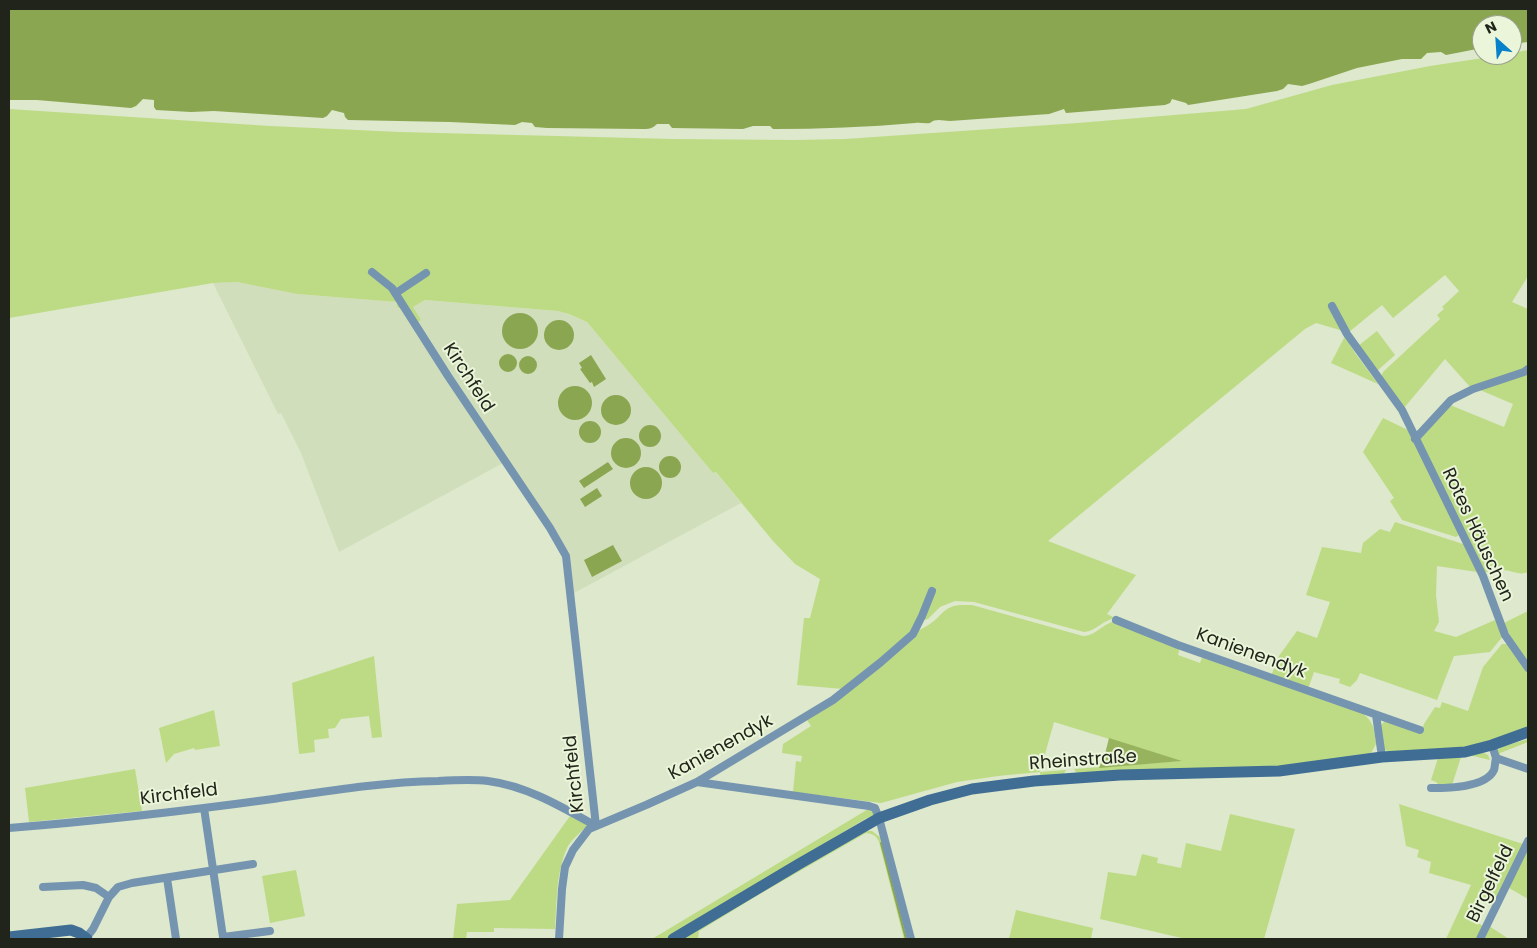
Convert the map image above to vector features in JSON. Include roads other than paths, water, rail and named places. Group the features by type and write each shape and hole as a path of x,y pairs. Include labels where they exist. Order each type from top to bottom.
{"main road":[{"name":"Rheinstraße","path":"673,939 798,864 880,818 930,800 972,789 1025,782 1159,773 1279,771 1382,757 1465,752 1492,746 1528,732"},
{"path":"9,936 71,930 79,933 86,939"}],"street":[{"name":"Kirchfeld","path":"372,272 396,293 448,376 550,528 566,556 596,826"},
{"path":"396,293 426,273"},
{"name":"Rotes Häuschen","path":"1332,306 1347,334 1402,410 1483,576 1505,635 1528,668"},
{"path":"1415,439 1451,400 1528,369"},
{"name":"Kanienendyk","path":"559,939 565,867 572,850 590,828 697,782 845,691 913,634 932,591"},
{"name":"Kanienendyk","path":"1116,620 1178,645 1420,730"},
{"path":"1376,715 1382,757"},
{"path":"1431,788 1459,788 1488,777 1494,770 1496,758 1492,746"},
{"path":"1496,758 1528,769"},
{"name":"Kirchfeld","path":"9,828 204,808 389,784 432,781 487,781 514,786 536,795 596,826"},
{"path":"697,782 875,808 880,818 911,939"},
{"path":"204,808 223,938 270,931"},
{"name":"Birgelfeld","path":"1480,939 1528,842"},
{"path":"86,939 109,897 118,887 132,883 253,864"},
{"path":"167,878 176,939"},
{"path":"44,887 84,885 96,888 109,897"}],"waterway":[{"path":"881,843 906,939"}]}
